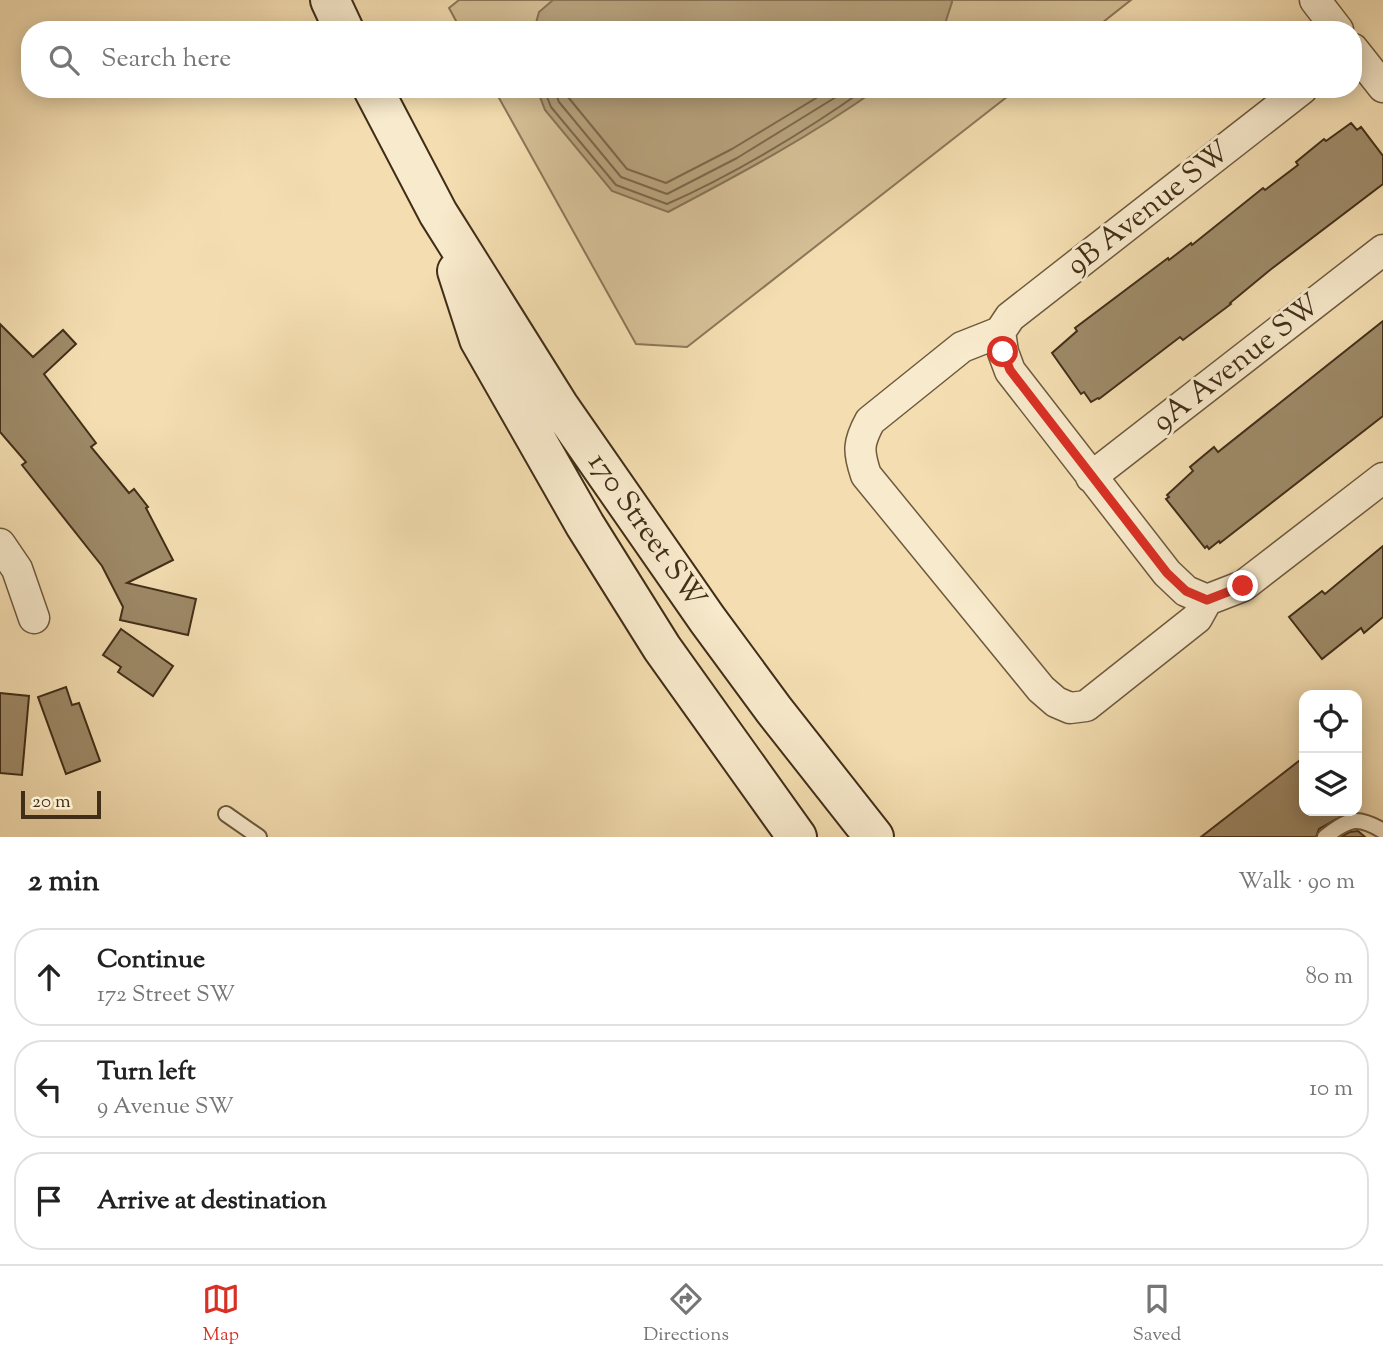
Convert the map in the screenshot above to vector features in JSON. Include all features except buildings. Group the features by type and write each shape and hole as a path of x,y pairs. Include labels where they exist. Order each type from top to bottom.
{"main road":[{"path":"330,0 340,21"},
{"name":"170 Street SW","path":"378,98 438,213 559,406 707,619 774,710 874,837"},
{"name":"170 Street SW","path":"438,213 479,339 585,525 662,648 797,837"}],"street":[{"path":"1315,0 1331,21"},
{"path":"1362,60 1383,87"},
{"name":"9B Avenue SW","path":"1000,332 1010,317 1290,98"},
{"name":"9A Avenue SW","path":"1091,477 1383,250"},
{"path":"1207,600 1186,591 1167,573 1091,477 1010,370 1003,352 1000,332 962,347 870,421 861,437 859,455 866,475 1041,689 1056,702 1070,708 1086,706 1106,692 1197,618 1207,600 1243,586 1383,478"},
{"path":"0,544 17,569 34,618"}],"lane":[{"path":"226,814 260,837"},
{"path":"1325,837 1343,823 1366,821 1383,831"}],"shaded area":[{"path":"459,0 1131,0 1104,21 456,21 449,8"},
{"path":"499,98 1005,98 687,347 636,344"}],"water":[{"path":"553,0 952,0 946,21 536,21 539,12"},
{"path":"540,98 864,98 801,139 668,212 612,191 545,110"}],"route":[{"path":"1003,352 1010,370 1167,573 1186,591 1207,600 1243,586"}]}
